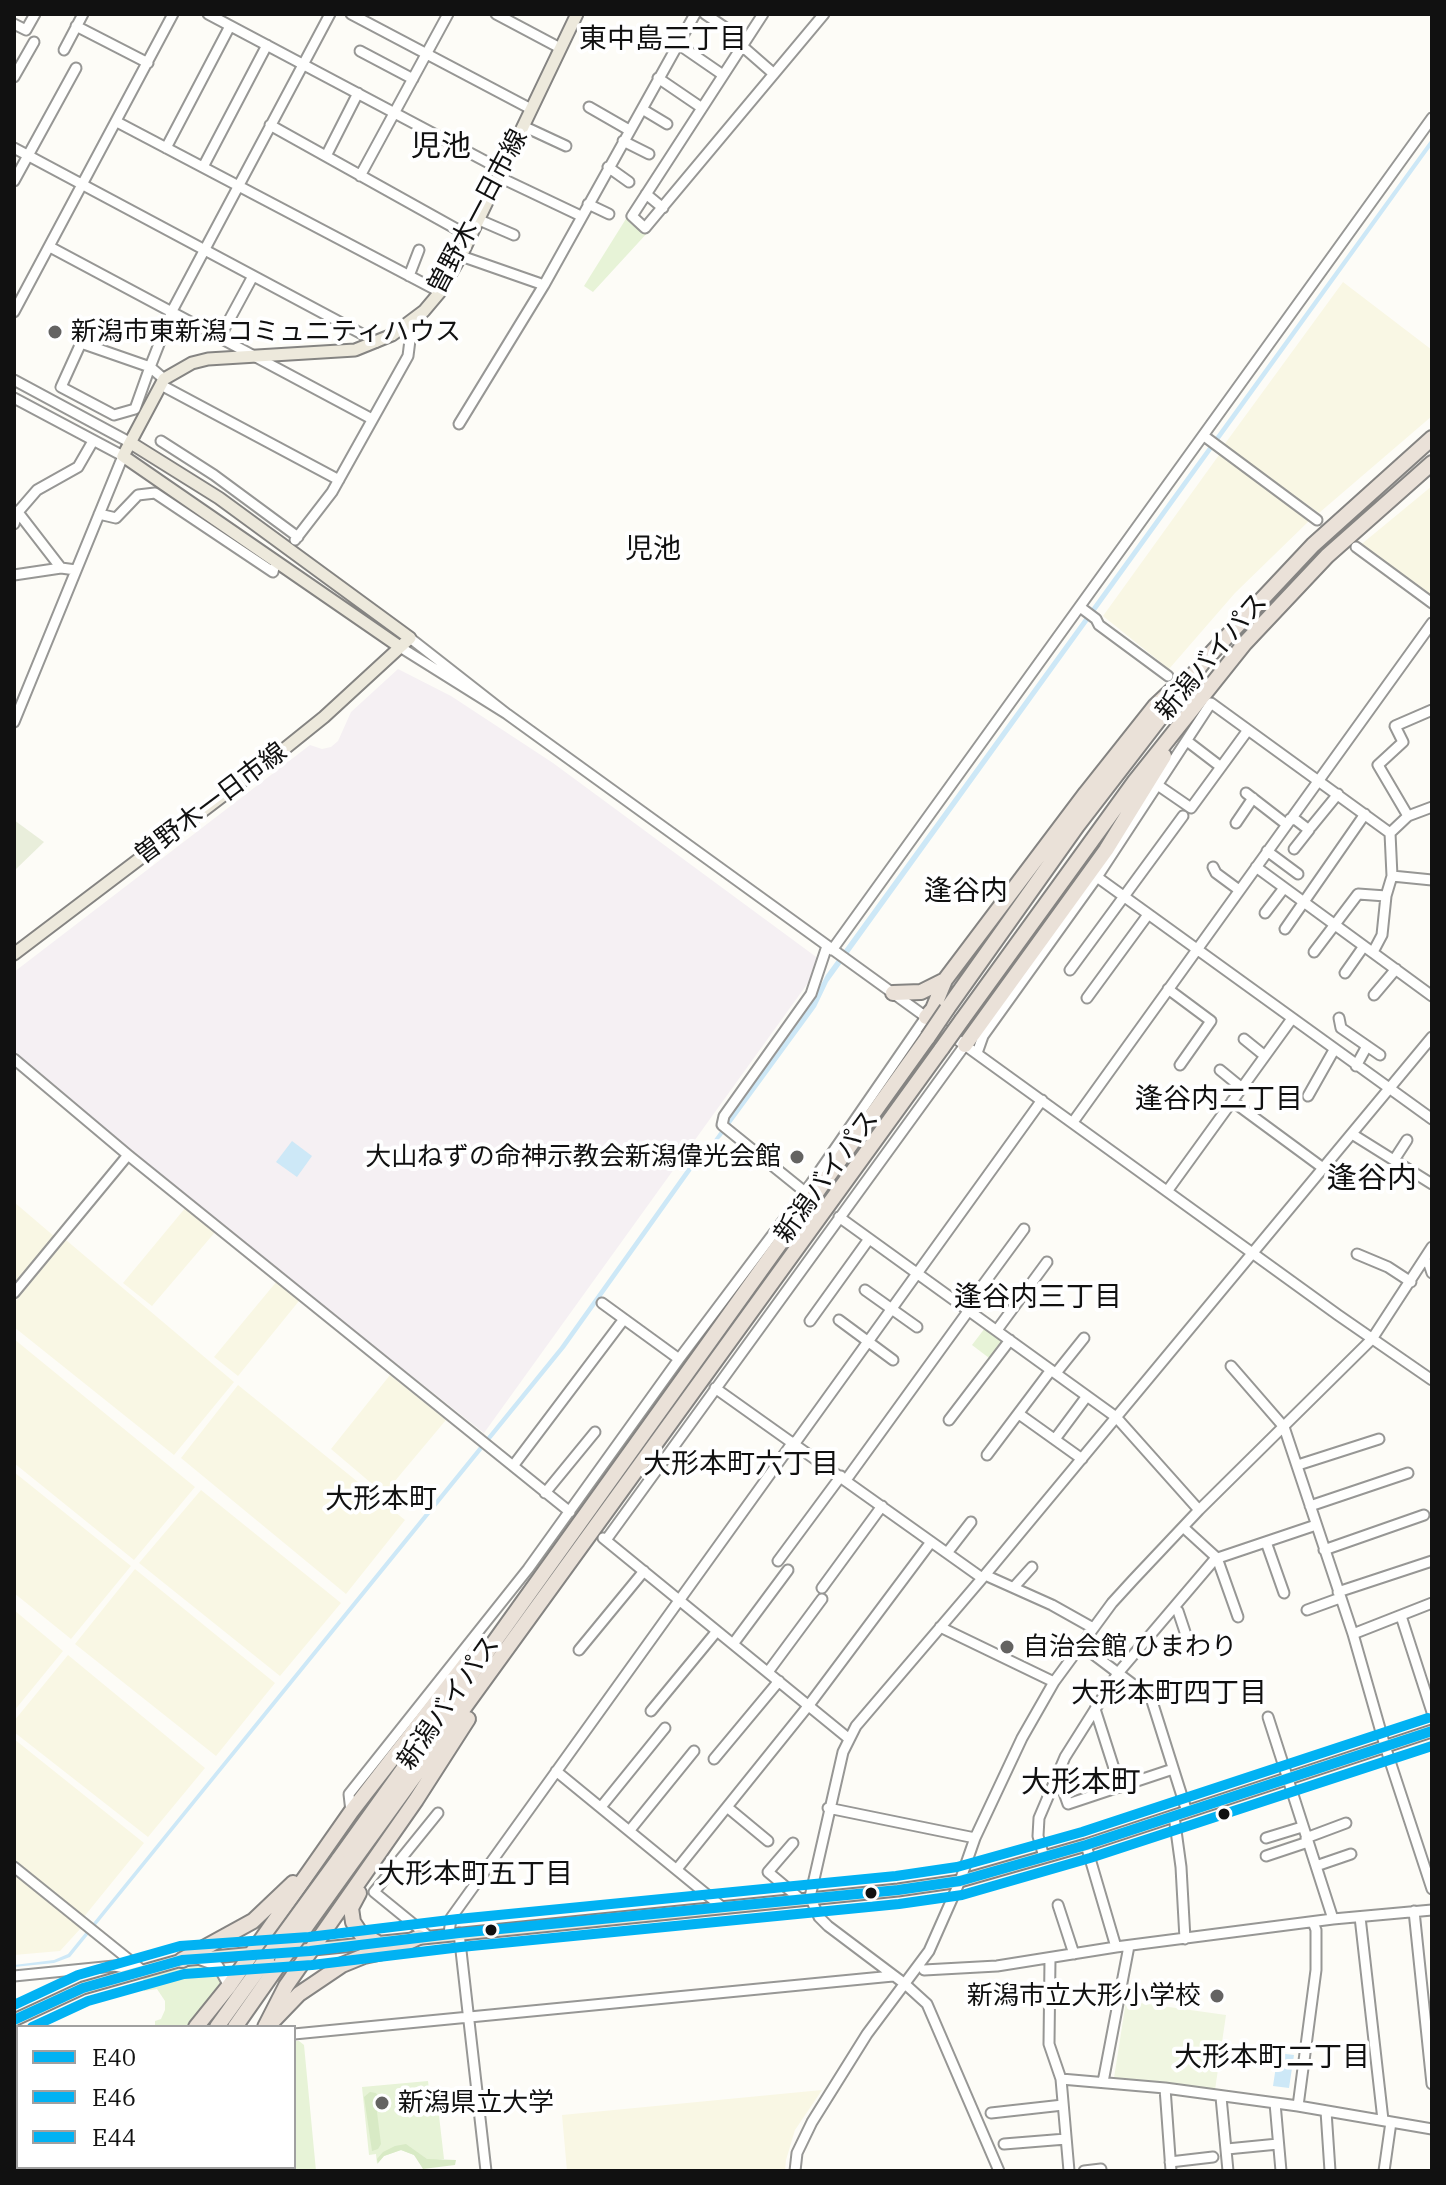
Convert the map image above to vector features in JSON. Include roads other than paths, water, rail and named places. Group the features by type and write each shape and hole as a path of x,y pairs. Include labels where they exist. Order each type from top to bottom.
{"highway":[{"name":"新潟バイパス","path":"343,1864 530,1589 1077,826 1204,661 1313,545 1432,438"},
{"name":"新潟バイパス","path":"268,1956 343,1864 538,1607 1135,781 1245,643 1327,556 1432,463"},
{"path":"926,1017 933,1009 945,980 1086,793 1155,706 1204,661"},
{"path":"971,1049 1106,850 1203,695"},
{"path":"893,993 921,992 945,980"},
{"path":"236,2025 319,1856 463,1665 530,1589"},
{"path":"376,1942 361,1934 353,1922 351,1908 538,1607"},
{"path":"267,2025 286,1986 405,1817"},
{"path":"190,1960 253,1921 319,1856"},
{"path":"268,2025 299,1994 331,1971 364,1956 392,1950 424,1937"},
{"path":"198,2025 229,1986 268,1956"},
{"path":"218,2025 268,1956"}],"main road":[{"name":"曽野木一日市線","path":"162,382 192,363 208,359 332,353 377,342 406,326 424,311 440,292 461,256 577,14"},
{"path":"162,382 123,456 397,645"},
{"path":"131,443 219,498 407,635"},
{"name":"曽野木一日市線","path":"14,954 324,717 407,635"},
{"path":"14,2020 83,1988 190,1960 268,1956 454,1933 898,1890 960,1881 1086,1845 1432,1731"}],"street":[{"path":"14,24 26,30 35,14"},
{"path":"64,50 83,14"},
{"path":"14,312 173,14"},
{"path":"208,14 581,216"},
{"path":"330,14 172,311 150,367 135,409 114,415 61,387 81,343 150,367 162,382 339,480"},
{"path":"351,14 531,109"},
{"path":"360,176 448,14"},
{"path":"496,14 560,48"},
{"path":"459,424 544,285 695,14"},
{"path":"705,14 774,74"},
{"path":"763,14 632,216 645,228 824,14"},
{"path":"76,26 148,63"},
{"path":"166,148 230,26"},
{"path":"14,77 34,42"},
{"path":"678,44 723,75"},
{"path":"203,167 267,45"},
{"path":"360,51 413,79"},
{"path":"14,181 76,68"},
{"path":"658,78 702,108"},
{"path":"326,156 358,93"},
{"path":"589,107 629,130"},
{"path":"642,109 667,124"},
{"path":"805,1192 725,1128 724,1116 811,994 830,948 1432,118"},
{"path":"117,122 440,292"},
{"path":"270,125 469,236"},
{"path":"523,126 566,146"},
{"path":"623,141 649,154"},
{"path":"14,148 377,342"},
{"path":"608,167 629,182"},
{"path":"646,194 663,208"},
{"path":"588,204 609,214"},
{"path":"477,219 514,235"},
{"path":"50,247 372,419"},
{"path":"409,276 419,250"},
{"path":"461,256 544,285"},
{"path":"220,337 253,276"},
{"path":"161,441 214,475 297,539 339,480 408,356 412,344 411,332 406,326"},
{"path":"14,380 131,443"},
{"path":"14,398 123,456 14,722"},
{"path":"1204,436 1317,520"},
{"path":"14,524 16,511 37,490 78,467 93,441"},
{"path":"99,514 116,518 138,495 155,493 273,572 274,568"},
{"path":"16,511 61,568"},
{"path":"1356,547 1432,603"},
{"path":"14,575 61,568 76,570"},
{"path":"1080,607 1099,625 1168,676"},
{"path":"1073,1122 1432,623"},
{"path":"407,635 507,714 1432,1380"},
{"path":"397,645 507,714"},
{"path":"14,694 25,699"},
{"path":"848,1738 604,1539 839,1217 1030,972 1159,786 1211,703 1390,833"},
{"path":"1408,816 1378,765 1403,742 1395,726 1432,710"},
{"path":"1159,786 1191,808 1248,730"},
{"path":"1187,741 1221,767"},
{"path":"1311,827 1338,794"},
{"path":"1236,823 1249,795 1288,822 1296,820 1309,830 1294,849"},
{"path":"1345,973 1382,935 1386,896 1392,876 1390,833 1408,816 1432,807"},
{"path":"1285,929 1365,814"},
{"path":"1070,970 1183,816"},
{"path":"1267,851 1298,874"},
{"path":"1213,867 1216,873 1239,890"},
{"path":"1256,867 1432,996"},
{"path":"1392,876 1432,880"},
{"path":"1097,877 1432,1119"},
{"path":"1265,913 1284,888"},
{"path":"1314,952 1358,894 1386,896"},
{"path":"1087,998 1147,916"},
{"path":"1374,995 1396,969"},
{"path":"1168,989 1211,1021 1180,1065"},
{"path":"351,1812 349,1794 488,1621 570,1512 679,1359 805,1192 926,1017"},
{"path":"1339,1018 1341,1028 1380,1055"},
{"path":"1168,1190 1291,1020"},
{"path":"804,1898 848,1738 1432,1037"},
{"path":"1244,1039 1265,1056"},
{"path":"1356,1066 1367,1046"},
{"path":"1308,1096 1334,1050"},
{"path":"14,1059 128,1155 570,1512"},
{"path":"1220,1070 1242,1088"},
{"path":"486,2171 451,1918 1042,1100"},
{"path":"1232,1101 1323,1168"},
{"path":"1352,1134 1432,1184"},
{"path":"1394,1160 1407,1140"},
{"path":"14,1293 128,1155"},
{"path":"839,1217 1116,1417 1199,1510"},
{"path":"778,1561 844,1478 1024,1229"},
{"path":"810,1321 869,1239"},
{"path":"795,2171 797,2153 812,2122 867,2034 929,1951 975,1838 1022,1738 1054,1682 1122,1591 1372,1339 1432,1247"},
{"path":"1357,1254 1388,1267 1411,1282"},
{"path":"1424,1261 1429,1264 1432,1273"},
{"path":"997,1330 1047,1262"},
{"path":"865,1290 917,1327"},
{"path":"602,1303 679,1359"},
{"path":"513,1466 624,1319"},
{"path":"839,1320 893,1360"},
{"path":"987,1455 1084,1338"},
{"path":"949,1420 1010,1340"},
{"path":"1231,1366 1284,1427 1353,1634 1385,1746 1432,1889"},
{"path":"715,1388 947,1553 984,1576 1014,1587 1093,1628"},
{"path":"1055,1439 1087,1396"},
{"path":"1019,1414 1082,1459"},
{"path":"545,1493 595,1432"},
{"path":"1298,1465 1379,1439"},
{"path":"1310,1506 1408,1473"},
{"path":"768,1672 882,1506"},
{"path":"1324,1550 1424,1515"},
{"path":"947,1553 971,1522"},
{"path":"1044,1857 1038,1836 1039,1818 1057,1773 1118,1673 1217,1558 1316,1525"},
{"path":"1183,1527 1217,1558 1238,1617"},
{"path":"677,1869 809,1705 931,1542"},
{"path":"1266,1542 1284,1593"},
{"path":"1307,1610 1432,1561"},
{"path":"1014,1587 1032,1567"},
{"path":"733,1644 788,1570"},
{"path":"579,1650 644,1571"},
{"path":"1353,1634 1432,1603"},
{"path":"1174,1608 1178,1611 1186,1635"},
{"path":"1401,1616 1432,1712"},
{"path":"940,1627 1054,1682"},
{"path":"651,1711 717,1631"},
{"path":"1081,1645 1151,1698 1187,1812"},
{"path":"714,1759 779,1681"},
{"path":"1095,1709 1120,1787"},
{"path":"1268,1717 1333,1919"},
{"path":"601,1807 665,1728"},
{"path":"630,1830 694,1751"},
{"path":"1057,1773 1068,1804 1173,1769"},
{"path":"556,1771 722,1907"},
{"path":"727,1807 768,1841"},
{"path":"828,1808 975,1838"},
{"path":"424,1937 374,1892 438,1813"},
{"path":"1174,1816 1181,1867 1185,1939"},
{"path":"1266,1856 1346,1823"},
{"path":"1266,1838 1302,1827"},
{"path":"793,1843 768,1872 804,1898 828,1926 927,2004 999,2171"},
{"path":"1086,1845 1116,1947"},
{"path":"1316,1866 1351,1854"},
{"path":"14,1867 143,1971"},
{"path":"1058,1905 1074,1954"},
{"path":"924,1970 997,1966 1333,1919 1432,1910"},
{"path":"1414,1911 1432,2084"},
{"path":"1360,1917 1387,2121 1384,2171"},
{"path":"1298,2106 1316,1970 1316,1930 1313,1922"},
{"path":"1103,2082 1129,1946"},
{"path":"1050,1959 1049,2044 1061,2079 1069,2171"},
{"path":"190,1960 218,1966 229,1986"},
{"path":"14,1976 114,1966 143,1971"},
{"path":"296,2034 893,1976"},
{"path":"1061,2079 1165,2088 1432,2129"},
{"path":"1165,2088 1170,2166 1213,2157"},
{"path":"1221,2097 1228,2171"},
{"path":"1275,2103 1281,2171"},
{"path":"991,2113 1063,2105"},
{"path":"1326,2111 1330,2171"},
{"path":"1004,2144 1066,2139"},
{"path":"1227,2149 1278,2144"},
{"path":"1084,2171 1101,2169"}],"water":[{"path":"1432,138 1432,145 828,982 816,1007 721,1137 699,1160 565,1348 70,1957 54,1963 14,1967 54,1960 68,1954 560,1347 696,1156 713,1141 810,1006 826,975"},
{"path":"292,1141 312,1156 297,1177 276,1162"},
{"path":"1278,2053 1294,2055 1289,2088 1273,2086"}],"place":[{"name":"新潟市東新潟コミュニティハウス","path":"55,332"},
{"name":"大山ねずの命神示教会新潟偉光会館","path":"797,1157"},
{"name":"自治会館 ひまわり","path":"1007,1647"},
{"name":"新潟市立大形小学校","path":"1217,1996"},
{"name":"新潟県立大学","path":"382,2103"}],"district":[{"name":"東中島三丁目","path":"663,40"},
{"name":"児池","path":"441,147"},
{"name":"児池","path":"653,550"},
{"name":"逢谷内","path":"966,892"},
{"name":"逢谷内二丁目","path":"1219,1100"},
{"name":"逢谷内","path":"1372,1179"},
{"name":"逢谷内三丁目","path":"1038,1298"},
{"name":"大形本町六丁目","path":"741,1465"},
{"name":"大形本町","path":"381,1500"},
{"name":"大形本町四丁目","path":"1169,1694"},
{"name":"大形本町","path":"1081,1783"},
{"name":"大形本町五丁目","path":"475,1875"},
{"name":"大形本町二丁目","path":"1272,2058"}]}
